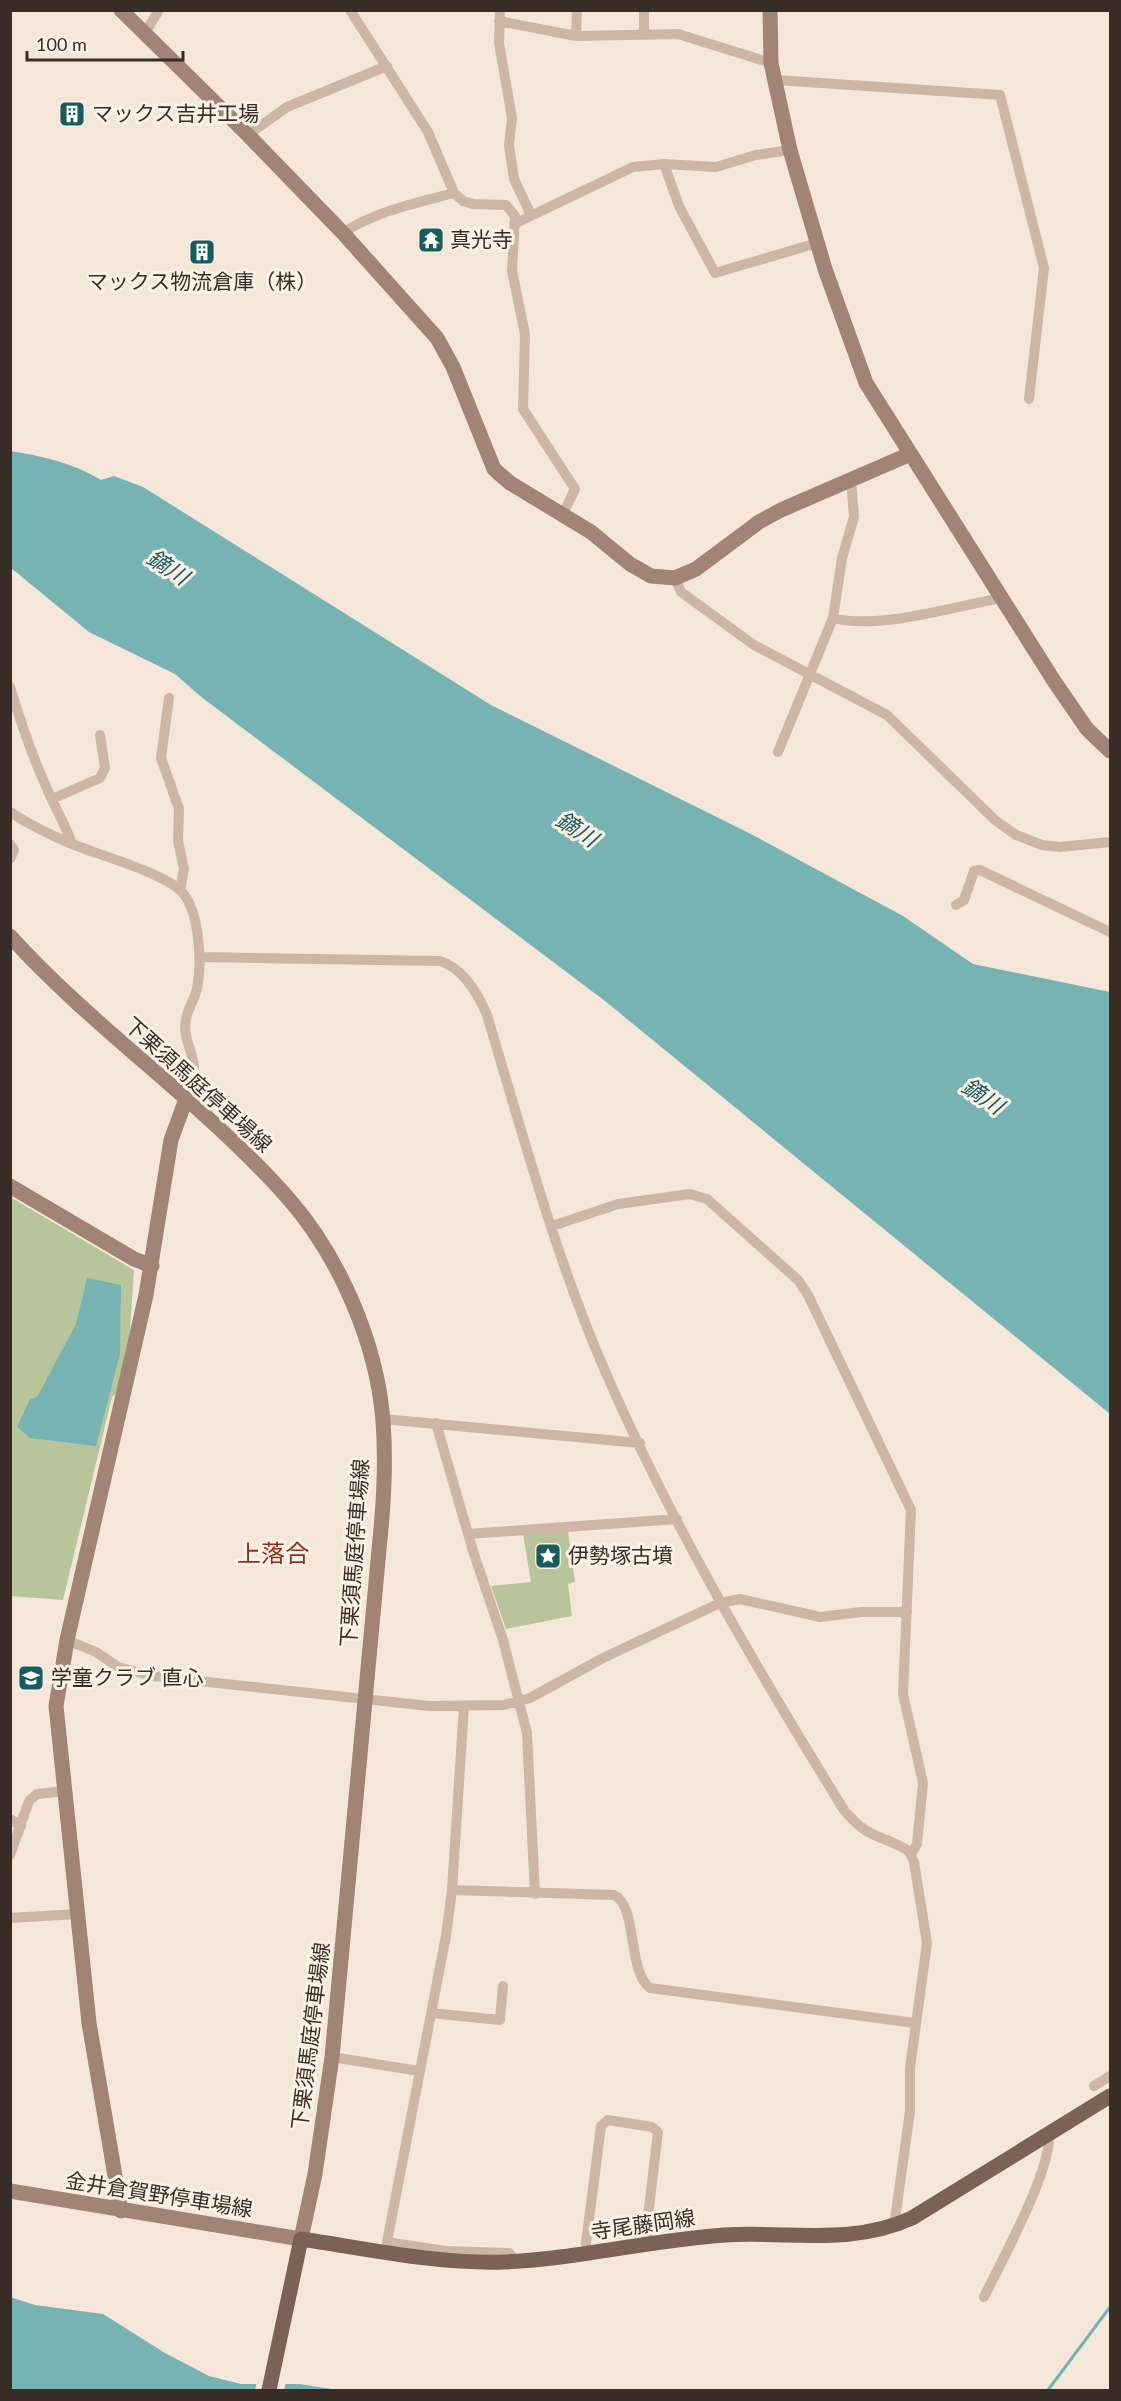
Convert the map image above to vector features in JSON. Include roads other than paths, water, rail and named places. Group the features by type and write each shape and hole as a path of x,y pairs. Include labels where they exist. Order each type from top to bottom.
{"main road":[{"name":"寺尾藤岡線","path":"301,2239 426,2259 514,2261 587,2254 725,2235 844,2236 894,2226 912,2218 1110,2096"},
{"path":"269,2391 301,2239"}],"street":[{"path":"121,10 248,135 343,234 437,338 461,385 494,469 510,483 591,532 630,564 651,576 675,578 696,569 774,514 908,455"},
{"path":"145,33 159,10"},
{"path":"350,10 428,132 454,193 463,201 473,204 507,204 512,209 516,223 512,271 525,334 523,409 575,489 563,514"},
{"path":"576,36 577,10"},
{"path":"644,10 644,33"},
{"path":"770,10 771,63 790,150 817,243 866,383 908,455 1000,598 1087,729 1110,752"},
{"path":"531,215 514,179 509,145 512,118 499,43 497,14 576,36 663,32 690,36 771,63"},
{"path":"248,135 287,107 387,66"},
{"path":"776,80 1000,95 1044,268 1029,399"},
{"path":"516,223 633,167 664,164 716,167 756,154 790,150"},
{"path":"664,164 679,206 715,273 817,243"},
{"path":"343,234 360,222 391,210 454,193"},
{"path":"778,752 833,618 842,558 854,517 851,479"},
{"path":"675,578 681,592 719,622 754,645 887,715 995,820 1016,835 1041,845 1060,847 1110,843"},
{"path":"833,618 854,623 933,612 1000,598"},
{"path":"10,687 23,729 72,844"},
{"path":"169,698 161,758 179,809 178,841 184,869 180,890"},
{"path":"52,799 100,778 105,768 100,735"},
{"path":"10,813 35,828 129,865 180,890 194,914 199,957 197,988 184,1034 194,1069 171,1140 152,1266 67,1640 56,1706 89,2023 121,2211"},
{"path":"10,844 14,850 10,860"},
{"path":"956,905 964,900 974,871 980,870 1110,932"},
{"name":"下栗須馬庭停車場線","path":"10,936 90,1016 186,1099 289,1198 321,1243 343,1285 363,1333 383,1419 383,1509 332,2057 315,2174 301,2239"},
{"path":"199,957 440,961 450,966 478,993 487,1015 552,1226 602,1364 677,1519 720,1603 844,1810 858,1827 871,1836 895,1843 911,1854 917,1873 927,1943 915,2023 910,2068 910,2111 894,2226"},
{"path":"10,1186 134,1259 152,1266"},
{"path":"552,1226 618,1204 690,1194 700,1196 707,1199 798,1280 812,1302 909,1502 911,1518 903,1694 923,1783 917,1844 911,1854"},
{"path":"383,1419 639,1443"},
{"path":"436,1423 468,1534 503,1640 528,1739 535,1894"},
{"path":"468,1534 677,1519"},
{"path":"67,1640 96,1652 118,1667 153,1676 364,1700 464,1706 518,1702 720,1603 740,1599 820,1617 861,1612 907,1612"},
{"path":"464,1706 452,1890 387,2242 445,2251 509,2253 514,2261"},
{"path":"10,1855 29,1801 37,1794 64,1791"},
{"path":"10,1819 21,1826"},
{"path":"452,1890 535,1894 609,1894 619,1897 641,1976 650,1988 915,2023"},
{"path":"10,1918 78,1914"},
{"path":"431,2013 500,2020 503,1986"},
{"path":"332,2057 419,2071"},
{"path":"1094,2086 1110,2076"},
{"path":"587,2254 586,2242 601,2126 608,2120 652,2127 658,2133 648,2216 647,2246"},
{"path":"984,2297 1045,2167 1050,2143 1049,2133"},
{"name":"金井倉賀野停車場線","path":"10,2191 301,2239"}],"water":[{"name":"鏑川","path":"10,451 57,461 101,480 114,476 143,487 491,705 749,833 903,916 973,964 1110,992 1110,1414 605,1001 200,696 175,674 89,632 11,568"},
{"path":"87,1278 121,1285 120,1354 96,1446 30,1438 17,1427 30,1399 37,1397 76,1324"},
{"path":"10,2297 35,2305 103,2314 165,2353 209,2376 241,2384 299,2384 338,2390 11,2390"}],"waterway":[{"path":"1048,2390 1110,2307"}],"place":[{"name":"マックス吉井工場","path":"72,114"},
{"name":"真光寺","path":"431,240"},
{"name":"マックス物流倉庫（株）","path":"202,252"},
{"name":"伊勢塚古墳","path":"548,1556"},
{"name":"学童クラブ 直心","path":"31,1678"}],"district":[{"name":"上落合","path":"273,1554"}]}
